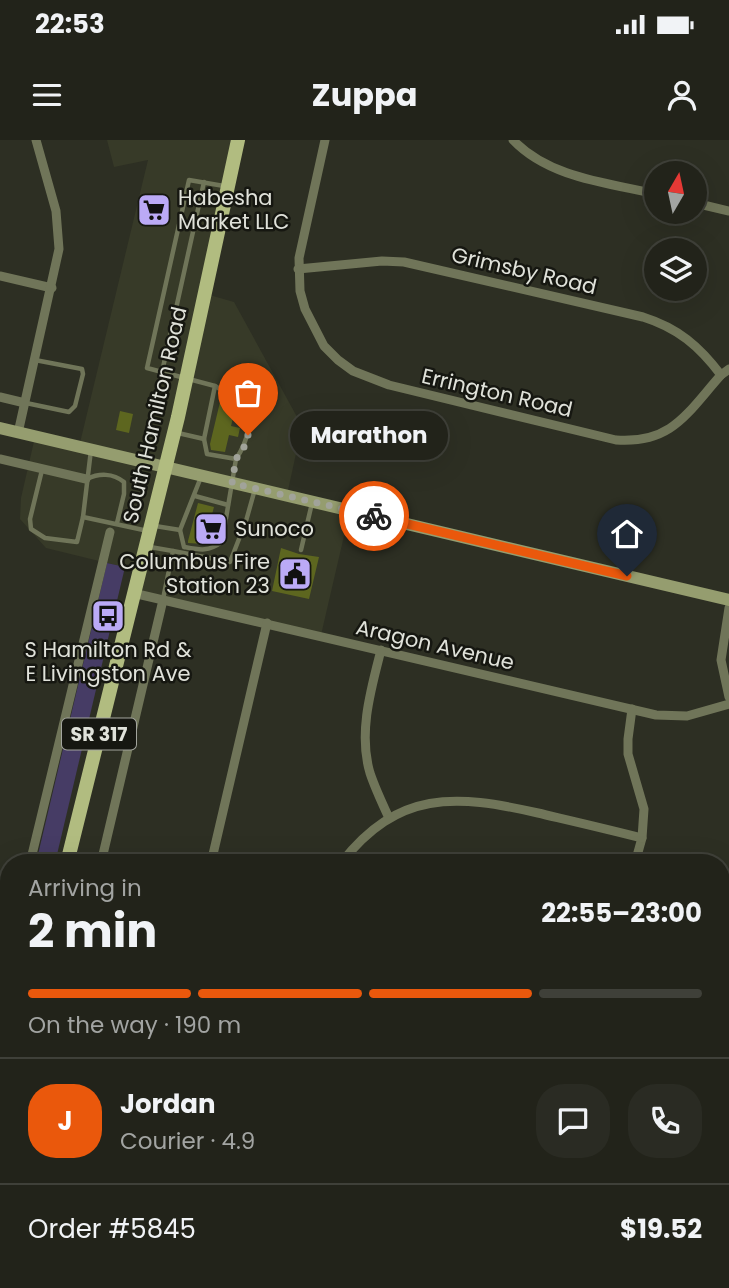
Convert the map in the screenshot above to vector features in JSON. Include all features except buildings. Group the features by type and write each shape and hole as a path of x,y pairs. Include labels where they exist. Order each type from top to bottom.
{"main road":[{"name":"South Hamilton Road","path":"69,854 187,378 239,140"},
{"path":"0,428 729,600"}],"street":[{"path":"18,433 58,264 60,235 36,140"},
{"path":"298,269 325,140"},
{"path":"513,140 549,166 573,175 644,191"},
{"path":"707,206 729,211"},
{"name":"Grimsby Road","path":"298,269 382,261 404,262 643,317 674,329 692,341 725,372"},
{"name":"Errington Road","path":"298,269 305,309 324,346 353,371 388,385 632,441 648,439 677,424 725,372"},
{"path":"0,276 52,288"},
{"path":"0,397 25,403"},
{"path":"0,459 86,479"},
{"path":"32,854 110,532"},
{"name":"Aragon Avenue","path":"134,593 656,715 687,716 729,704"},
{"path":"104,854 163,600"},
{"path":"729,608 720,660 729,697"},
{"path":"213,854 267,624"},
{"path":"381,650 368,705 366,750 370,772 389,818"},
{"path":"632,709 628,754 644,809 642,838 638,854"},
{"path":"348,854 356,844 389,818 441,801 478,801 642,838"}],"lane":[{"path":"201,476 180,530 184,547 204,551 213,549 222,542 236,459 248,435 247,411 241,401 215,386 147,368 189,180 228,187"},
{"path":"162,372 205,182"},
{"path":"25,403 69,412 75,406 83,374 82,369 35,360"},
{"path":"215,386 204,439 207,454 236,459"},
{"path":"174,432 204,439"},
{"path":"42,469 30,519 32,529 46,538 77,542 83,517 91,450"},
{"path":"86,479 98,474 119,478 124,482 117,523"},
{"path":"145,546 230,562 255,489"},
{"path":"195,496 228,505"},
{"path":"301,550 312,502"},
{"path":"83,517 180,530"},
{"path":"163,600 173,551"}],"shaded area":[{"path":"107,140 239,140 206,294 234,302 302,426 287,495 350,510 321,635 135,593 140,571 46,548 20,519 21,498 35,437 79,447 148,160 114,167"},
{"path":"107,563 125,567 57,854 38,854"}],"way so far":[{"path":"248,435 236,459 232,483 374,516"}],"place":[{"name":"Habesha Market LLC","path":"154,210"},
{"name":"Marathon","path":"248,435"},
{"name":"Sunoco","path":"211,529"},
{"name":"Columbus Fire Station 23","path":"295,574"},
{"name":"S Hamilton Rd & E Livingston Ave","path":"108,616"}],"route":[{"path":"374,516 627,576"}]}
